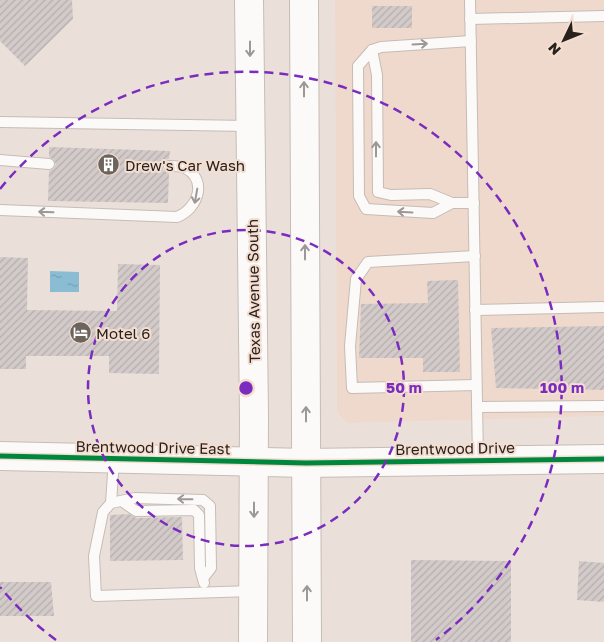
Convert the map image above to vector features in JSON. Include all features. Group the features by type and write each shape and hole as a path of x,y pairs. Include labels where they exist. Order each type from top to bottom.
{"main road":[{"name":"Texas Avenue South","path":"249,0 254,461 253,642"},
{"path":"304,0 307,642"},
{"name":"Brentwood Drive East","path":"0,456 306,463"},
{"name":"Brentwood Drive","path":"306,463 604,459"}],"lane":[{"path":"470,0 478,460"},
{"path":"470,19 604,16"},
{"path":"471,41 382,46 372,50 358,66 359,196 366,209 433,213 452,204 474,203"},
{"path":"372,50 377,75 378,192 391,195 430,194 452,204"},
{"path":"0,122 250,126"},
{"path":"0,160 49,164"},
{"path":"0,210 177,217 188,213 193,207 197,198 197,186 193,176 184,168 169,166"},
{"path":"474,256 368,262 356,279 350,346 352,388 476,385"},
{"path":"476,310 604,307"},
{"path":"478,408 604,406"},
{"path":"111,503 114,459"},
{"path":"204,592 204,577 200,568 199,515 194,510 136,511 123,502 111,503 102,512 94,556 96,596 253,591"}],"shaded area":[{"path":"335,0 604,0 604,416 347,423 337,412"}],"water":[{"path":"50,271 79,272 79,292 50,292"}],"building":[{"path":"0,0 72,0 73,19 25,66 0,41"},
{"path":"372,6 412,6 412,28 372,28"},
{"path":"49,147 170,151 169,159 165,160 162,166 163,170 169,173 168,203 48,201 49,171 56,164 49,157"},
{"name":"Motel 6","path":"0,257 28,258 27,310 117,311 118,264 160,265 159,374 109,373 109,356 26,356 26,369 0,369"},
{"path":"458,280 460,372 423,372 423,358 359,358 361,304 428,303 427,281"},
{"path":"604,326 604,390 496,388 491,328"},
{"path":"129,514 136,518 182,517 183,560 110,561 110,515"},
{"path":"411,560 511,561 511,642 411,642"},
{"path":"579,561 604,563 604,602 577,600"},
{"path":"0,582 51,582 54,616 0,616"}],"cycle path":[{"path":"0,456 306,463 604,459"}],"place":[{"name":"Drew's Car Wash","path":"109,165"},
{"name":"Motel 6","path":"80,333"}]}
